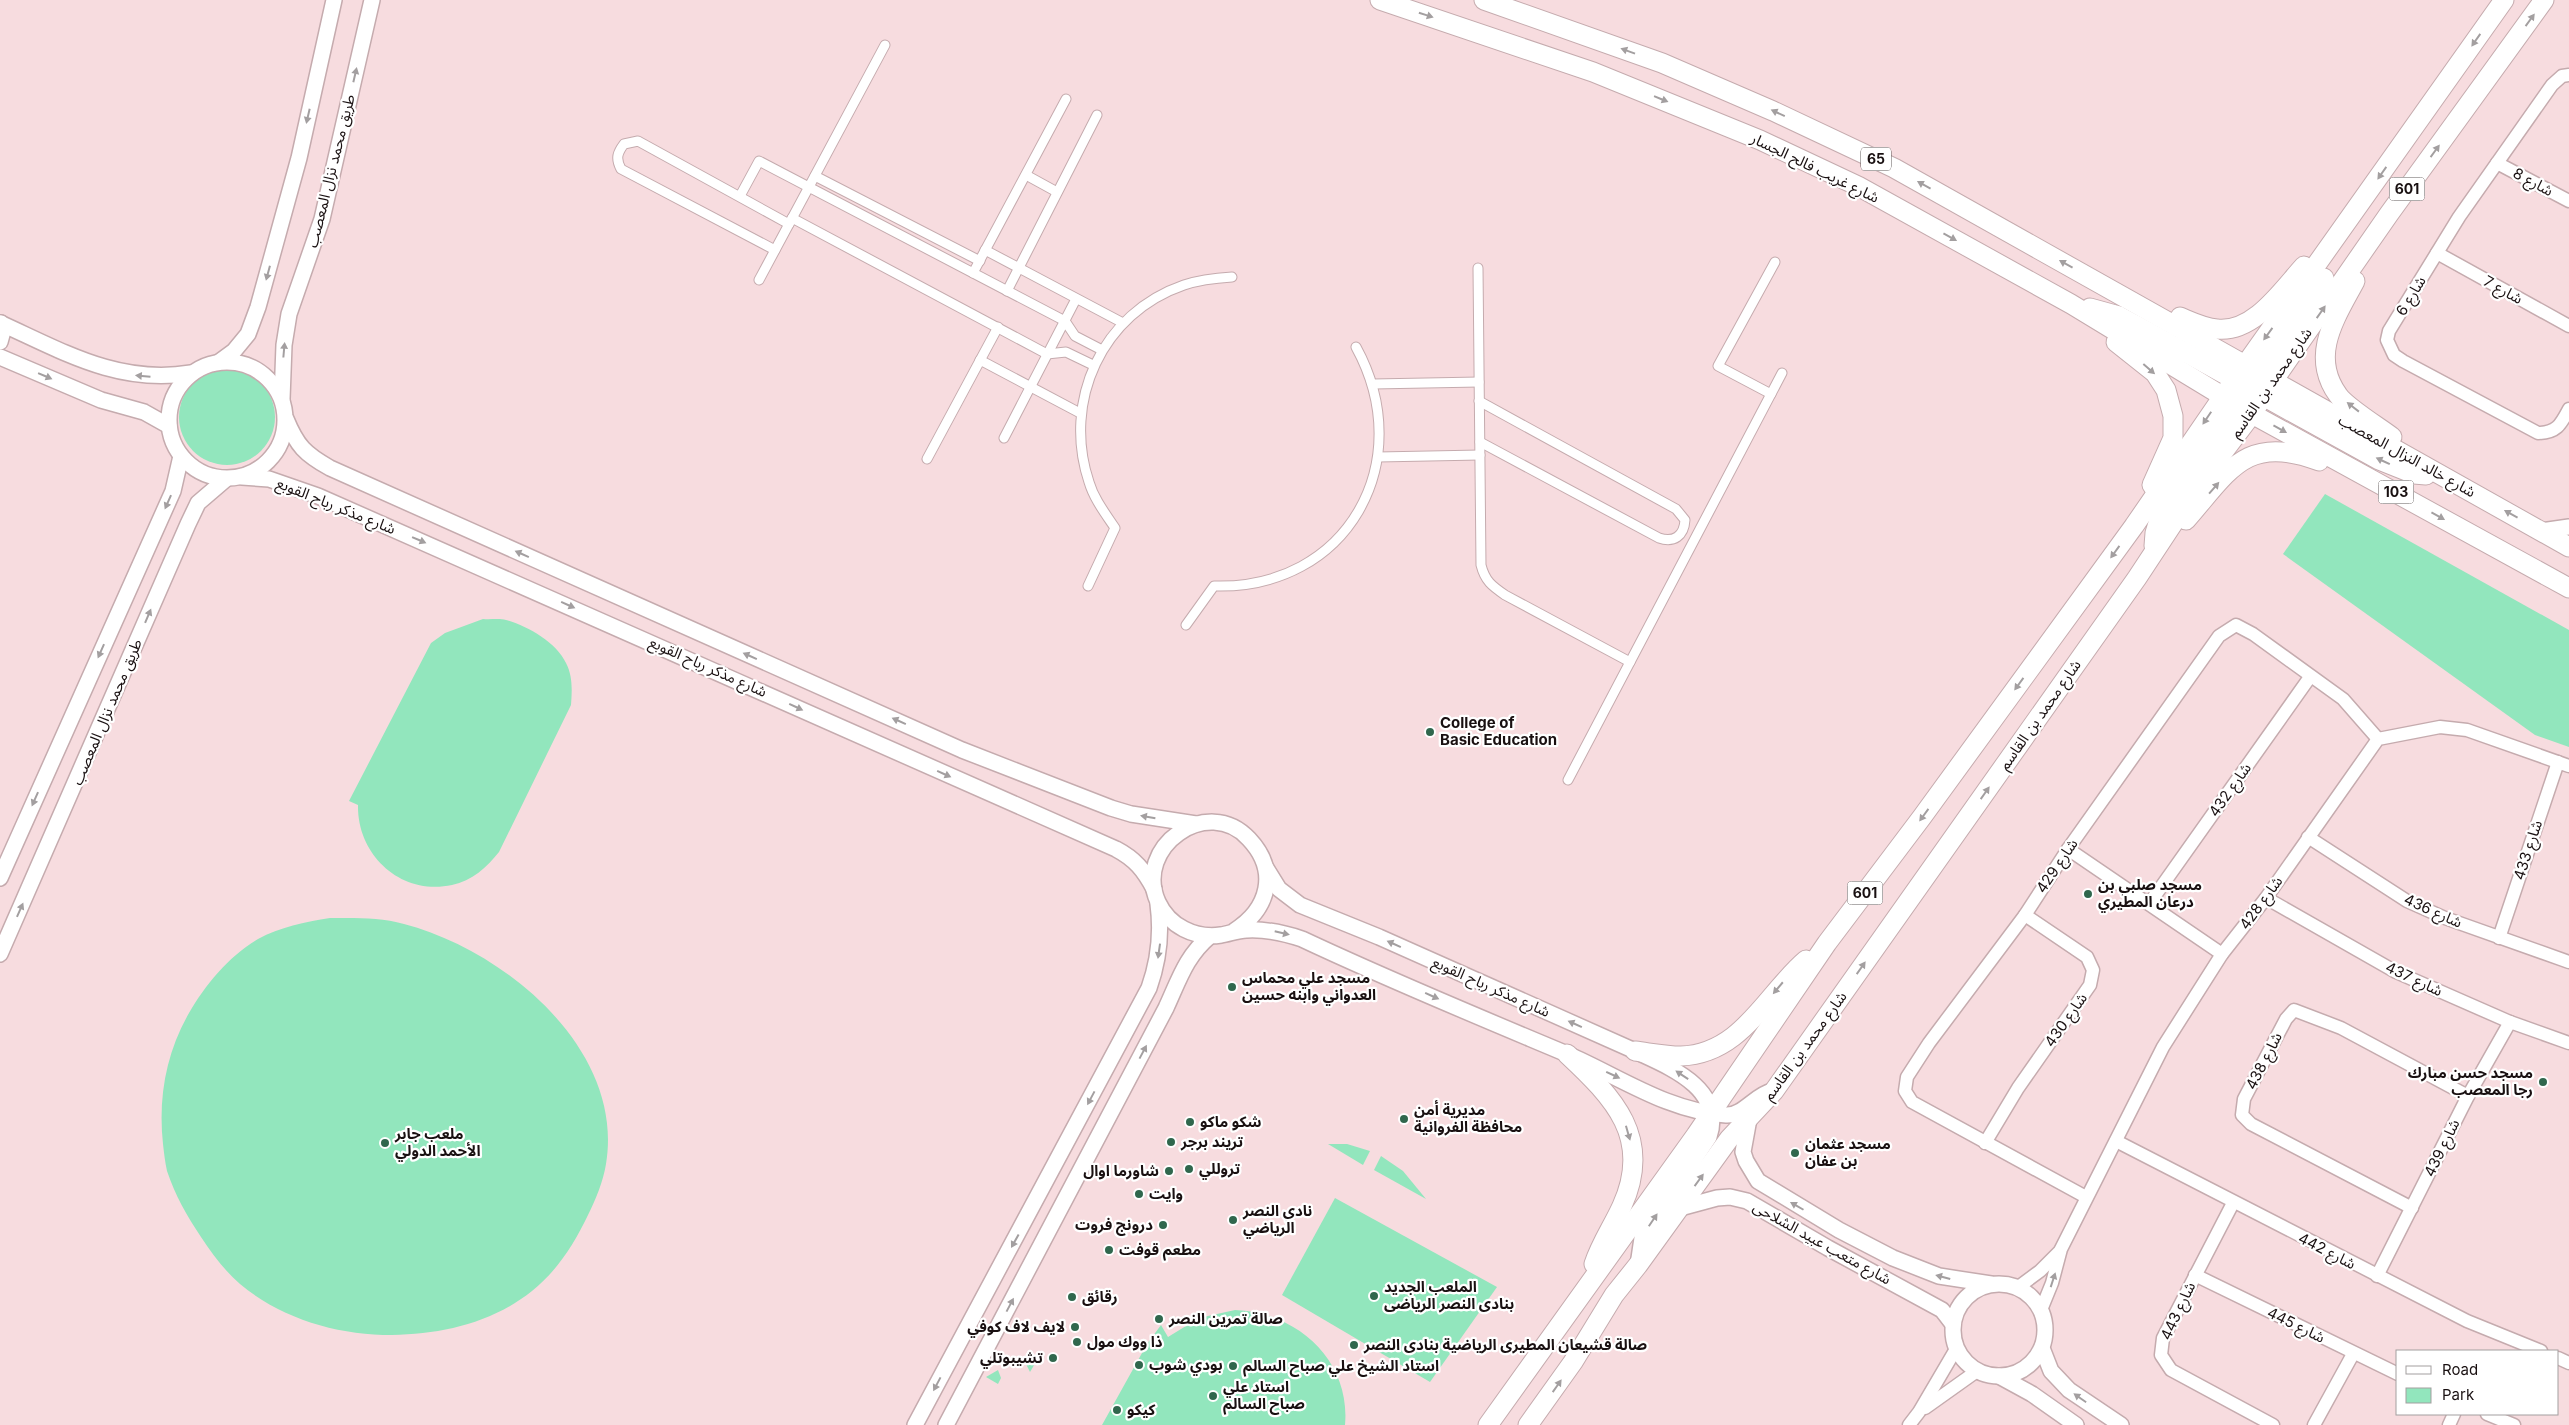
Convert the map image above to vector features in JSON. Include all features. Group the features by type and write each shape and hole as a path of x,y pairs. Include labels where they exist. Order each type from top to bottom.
{"main road":[{"name":"شارع غريب فالح الجسار","path":"1380,0 1593,72 1760,140 1858,186 2071,304"},
{"name":"65","path":"1484,0 1662,63 1773,111 1894,168 2091,278 2250,388"},
{"name":"شارع محمد بن القاسم","path":"1528,1425 1573,1362 1614,1295 1638,1265 1729,1139 1774,1091 2137,578 2199,484 2250,388 2337,237 2504,0"},
{"name":"شارع محمد بن القاسم","path":"1488,1425 1696,1135 1827,943 1922,817 2134,526 2250,388 2389,214 2544,0"},
{"path":"2091,278 2198,325 2218,330 2241,324 2260,314 2356,210"},
{"path":"2389,214 2326,336 2325,350 2328,374 2338,396 2447,479"},
{"path":"2071,304 2119,316 2379,460 2414,474 2447,479"},
{"path":"2071,304 2155,374 2166,390 2172,416 2173,438 2134,526"},
{"name":"103","path":"2250,388 2388,488 2569,588"},
{"path":"2137,578 2234,464 2255,455 2273,450 2298,453 2388,488"},
{"name":"شارع خالد النزال المعصب","path":"2447,479 2569,547"},
{"path":"1635,1051 1683,1056 1706,1051 1727,1042 1749,1023 1786,978 1827,943"},
{"path":"1568,1054 1613,1100 1629,1134 1632,1152 1629,1190 1598,1251 1591,1280"}],"street":[{"path":"219,362 234,350 248,334 258,307 299,158 334,0"},
{"name":"طريق محمد نزال المعصب","path":"282,399 284,345 290,314 322,219 372,0"},
{"path":"758,280 885,45"},
{"name":"شارع 6","path":"2569,75 2562,76 2552,85 2497,163 2437,253 2389,331 2386,340 2394,355 2538,433 2550,433 2558,428 2569,409"},
{"path":"973,274 1066,99"},
{"path":"1007,291 1096,115"},
{"path":"775,250 621,169 617,159 618,152 624,144 638,141 740,196 1048,354 1066,352 1093,365"},
{"path":"740,196 759,161 1064,321 1075,336 1102,350"},
{"name":"شارع 8","path":"2497,163 2569,201"},
{"path":"815,176 980,261"},
{"path":"1026,176 1057,192"},
{"path":"985,250 1123,323"},
{"name":"شارع 7","path":"2437,253 2569,326"},
{"path":"1771,394 1718,366 1775,262"},
{"path":"1478,268 1481,566 1484,577 1505,595 1630,662"},
{"path":"1088,586 1115,528 1100,507 1089,483 1082,458 1080,413 1093,365 1123,323 1148,303 1184,285 1208,279 1232,277"},
{"path":"1004,438 1076,298"},
{"path":"0,323 92,364 119,373 167,377 191,373 204,366 219,362 239,362 257,369 272,382 282,399 286,419 284,435 279,449 263,466 242,477 226,479 209,476 193,468 181,456 173,442 169,426 170,406 178,388 191,373"},
{"path":"0,323 3,331 0,342"},
{"path":"927,459 998,327"},
{"path":"1186,625 1214,586 1248,584 1270,580 1304,565 1328,547 1358,512 1368,492 1378,457 1380,433 1379,408 1373,384 1356,347"},
{"path":"0,357 101,400 144,412 169,426"},
{"path":"980,360 1080,413"},
{"path":"1568,780 1782,373"},
{"path":"1373,384 1479,382"},
{"path":"1479,401 1676,508 1682,514 1684,528"},
{"name":"شارع مذكر رباح القوبع","path":"286,419 295,441 310,457 330,468 515,551 979,757 1111,808 1131,814 1196,824"},
{"path":"1480,442 1659,538 1674,539 1684,528"},
{"path":"1378,457 1480,455"},
{"name":"طريق محمد نزال المعصب","path":"0,878 173,491 181,456"},
{"name":"شارع مذكر رباح القوبع","path":"242,477 269,479 327,500 1116,849 1132,857 1142,868 1156,896"},
{"name":"طريق محمد نزال المعصب","path":"0,954 188,524 198,503 226,479"},
{"path":"2542,531 2569,527"},
{"path":"1684,528 1697,535"},
{"name":"شارع 429","path":"2086,1197 1912,1102 1905,1091 1907,1077 1929,1043 2025,915 2068,849 2219,636 2236,625 2253,634 2343,699 2378,739"},
{"name":"شارع 432","path":"2149,904 2310,677"},
{"path":"2378,739 2440,727 2467,730 2563,764"},
{"name":"شارع 428","path":"2040,1310 2052,1283 2061,1249 2163,1047 2222,954 2266,898 2378,739"},
{"name":"شارع 433","path":"2499,938 2563,764"},
{"path":"915,1425 1149,988 1160,946 1154,868 1162,848 1183,829 1196,824 1214,823 1232,827 1247,837 1259,850 1265,867 1267,882 1264,898 1257,911 1247,923 1234,931"},
{"name":"شارع 436","path":"2308,837 2408,901 2445,918 2569,962"},
{"path":"2068,849 2222,954"},
{"name":"شارع مذكر رباح القوبع","path":"1265,867 1279,889 1300,905 1379,937 1635,1051 1673,1069 1694,1084 1705,1096 1710,1113 1712,1126 1709,1136 1642,1238 1638,1265"},
{"path":"1156,896 1167,916 1179,927 1194,934 1210,936 1234,931 1262,930 1302,939 1568,1054 1671,1102 1710,1113 1728,1115 1735,1113 1759,1096 1774,1091"},
{"name":"شارع 437","path":"2266,898 2396,972 2510,1022 2569,1043"},
{"name":"شارع 430","path":"1985,1143 2018,1088 2090,985 2093,970 2087,957 2025,915"},
{"path":"946,1425 1159,1021 1183,966 1195,950 1210,936"},
{"name":"شارع 438","path":"2412,1208 2250,1124 2242,1116 2244,1099 2286,1019 2294,1010 2341,1028 2468,1096"},
{"name":"شارع 439","path":"2377,1276 2468,1096 2510,1022"},
{"name":"شارع متعب عبيد الشلاحى","path":"1749,1119 1743,1152 1758,1181 1839,1230 1893,1258 1939,1276 1991,1284"},
{"name":"شارع 442","path":"2116,1141 2233,1203 2467,1321 2539,1350"},
{"path":"1747,1201 1744,1194 1745,1187 1750,1182 1758,1181"},
{"name":"شارع متعب عبيد الشلاحى","path":"1680,1208 1717,1198 1730,1197 1747,1201 1828,1248 1942,1310 1952,1323"},
{"name":"شارع 443","path":"2233,1203 2163,1338 2161,1355 2171,1370 2273,1425"},
{"name":"شارع 428","path":"2017,1288 2040,1272 2061,1249"},
{"name":"شارع 445","path":"2195,1275 2353,1354 2396,1373"},
{"path":"1999,1376 2012,1374 2024,1369 2035,1360 2042,1348 2045,1329 2040,1310 2031,1297 2017,1288 2004,1284 1991,1284 1978,1288 1966,1296 1957,1309 1952,1323 1956,1350 1965,1362 1977,1371 1999,1376 2032,1394 2076,1425"},
{"path":"2042,1348 2052,1371 2068,1390 2121,1425"},
{"path":"1909,1425 1919,1412 1956,1350"},
{"path":"2314,1425 2353,1354"},
{"path":"1919,1412 1977,1371"},
{"path":"2489,1415 2514,1425"}],"green space":[{"path":"227,369 245,373 261,383 271,399 275,417 271,435 261,451 245,461 227,465 209,461 193,451 183,435 179,417 183,399 193,383 209,373"},
{"path":"2325,494 2569,630 2569,747 2535,735 2283,554"},
{"path":"483,619 503,619 514,623 532,631 555,648 566,663 570,673 571,705 499,852 494,858 478,873 459,883 433,887 416,884 400,878 386,868 374,855 365,840 360,823 358,805 349,801 431,643 445,633"},
{"name":"ملعب جابر الأحمد الدولي","path":"330,918 377,919 404,924 442,937 480,956 517,981 550,1011 577,1044 597,1082 607,1122 606,1164 601,1184 583,1226 557,1265 541,1283 517,1302 483,1319 448,1329 392,1335 351,1332 312,1323 292,1316 256,1296 240,1284 224,1268 191,1221 170,1180 166,1168 163,1144 163,1093 169,1060 181,1028 195,1002 228,962 258,939 275,931"},
{"path":"1328,1144 1347,1144 1370,1151 1363,1165"},
{"path":"1381,1156 1403,1171 1426,1199 1374,1170"},
{"path":"1335,1198 1497,1287 1430,1382 1282,1295"},
{"name":"استاد الشيخ علي صباح السالم","path":"1235,1310 1257,1313 1279,1320 1298,1330 1315,1344 1329,1361 1339,1380 1344,1401 1345,1425 1102,1425 1147,1344 1161,1325 1168,1337 1199,1318"},
{"path":"1029,1356 1037,1360 1030,1372 1026,1364"},
{"path":"998,1370 1001,1378 998,1384 986,1377"}],"place":[{"name":"College of Basic Education","path":"1430,732"},
{"name":"مسجد صلبي بن درعان المطيري","path":"2088,894"},
{"name":"مسجد علي محماس العدواني وابنه حسين","path":"1232,987"},
{"name":"مسجد حسن مبارك رجا المعصب","path":"2543,1082"},
{"name":"مديرية أمن محافظة الفروانية","path":"1404,1119"},
{"name":"شكو ماكو","path":"1190,1122"},
{"name":"تريند برجر","path":"1171,1142"},
{"name":"ملعب جابر الأحمد الدولي","path":"385,1143"},
{"name":"مسجد عثمان بن عفان","path":"1795,1153"},
{"name":"تروللي","path":"1189,1169"},
{"name":"شاورما اوال","path":"1169,1171"},
{"name":"وايت","path":"1139,1194"},
{"name":"نادي النصر الرياضي","path":"1233,1220"},
{"name":"درونج فروت","path":"1163,1225"},
{"name":"مطعم قوفت","path":"1109,1250"},
{"name":"الملعب الجديد بنادى النصر الرياضى","path":"1374,1296"},
{"name":"رقائق","path":"1072,1297"},
{"name":"صالة تمرين النصر","path":"1159,1319"},
{"name":"لايف لاف كوفي","path":"1075,1327"},
{"name":"ذا ووك مول","path":"1077,1342"},
{"name":"صالة قشيعان المطيرى الرياضية بنادى النصر","path":"1354,1345"},
{"name":"تشيبوتلي","path":"1053,1358"},
{"name":"بودي شوب","path":"1139,1365"},
{"name":"استاد الشيخ علي صباح السالم","path":"1233,1366"},
{"name":"استاد علي صباح السالم","path":"1213,1396"},
{"name":"كيكو","path":"1117,1410"}]}
